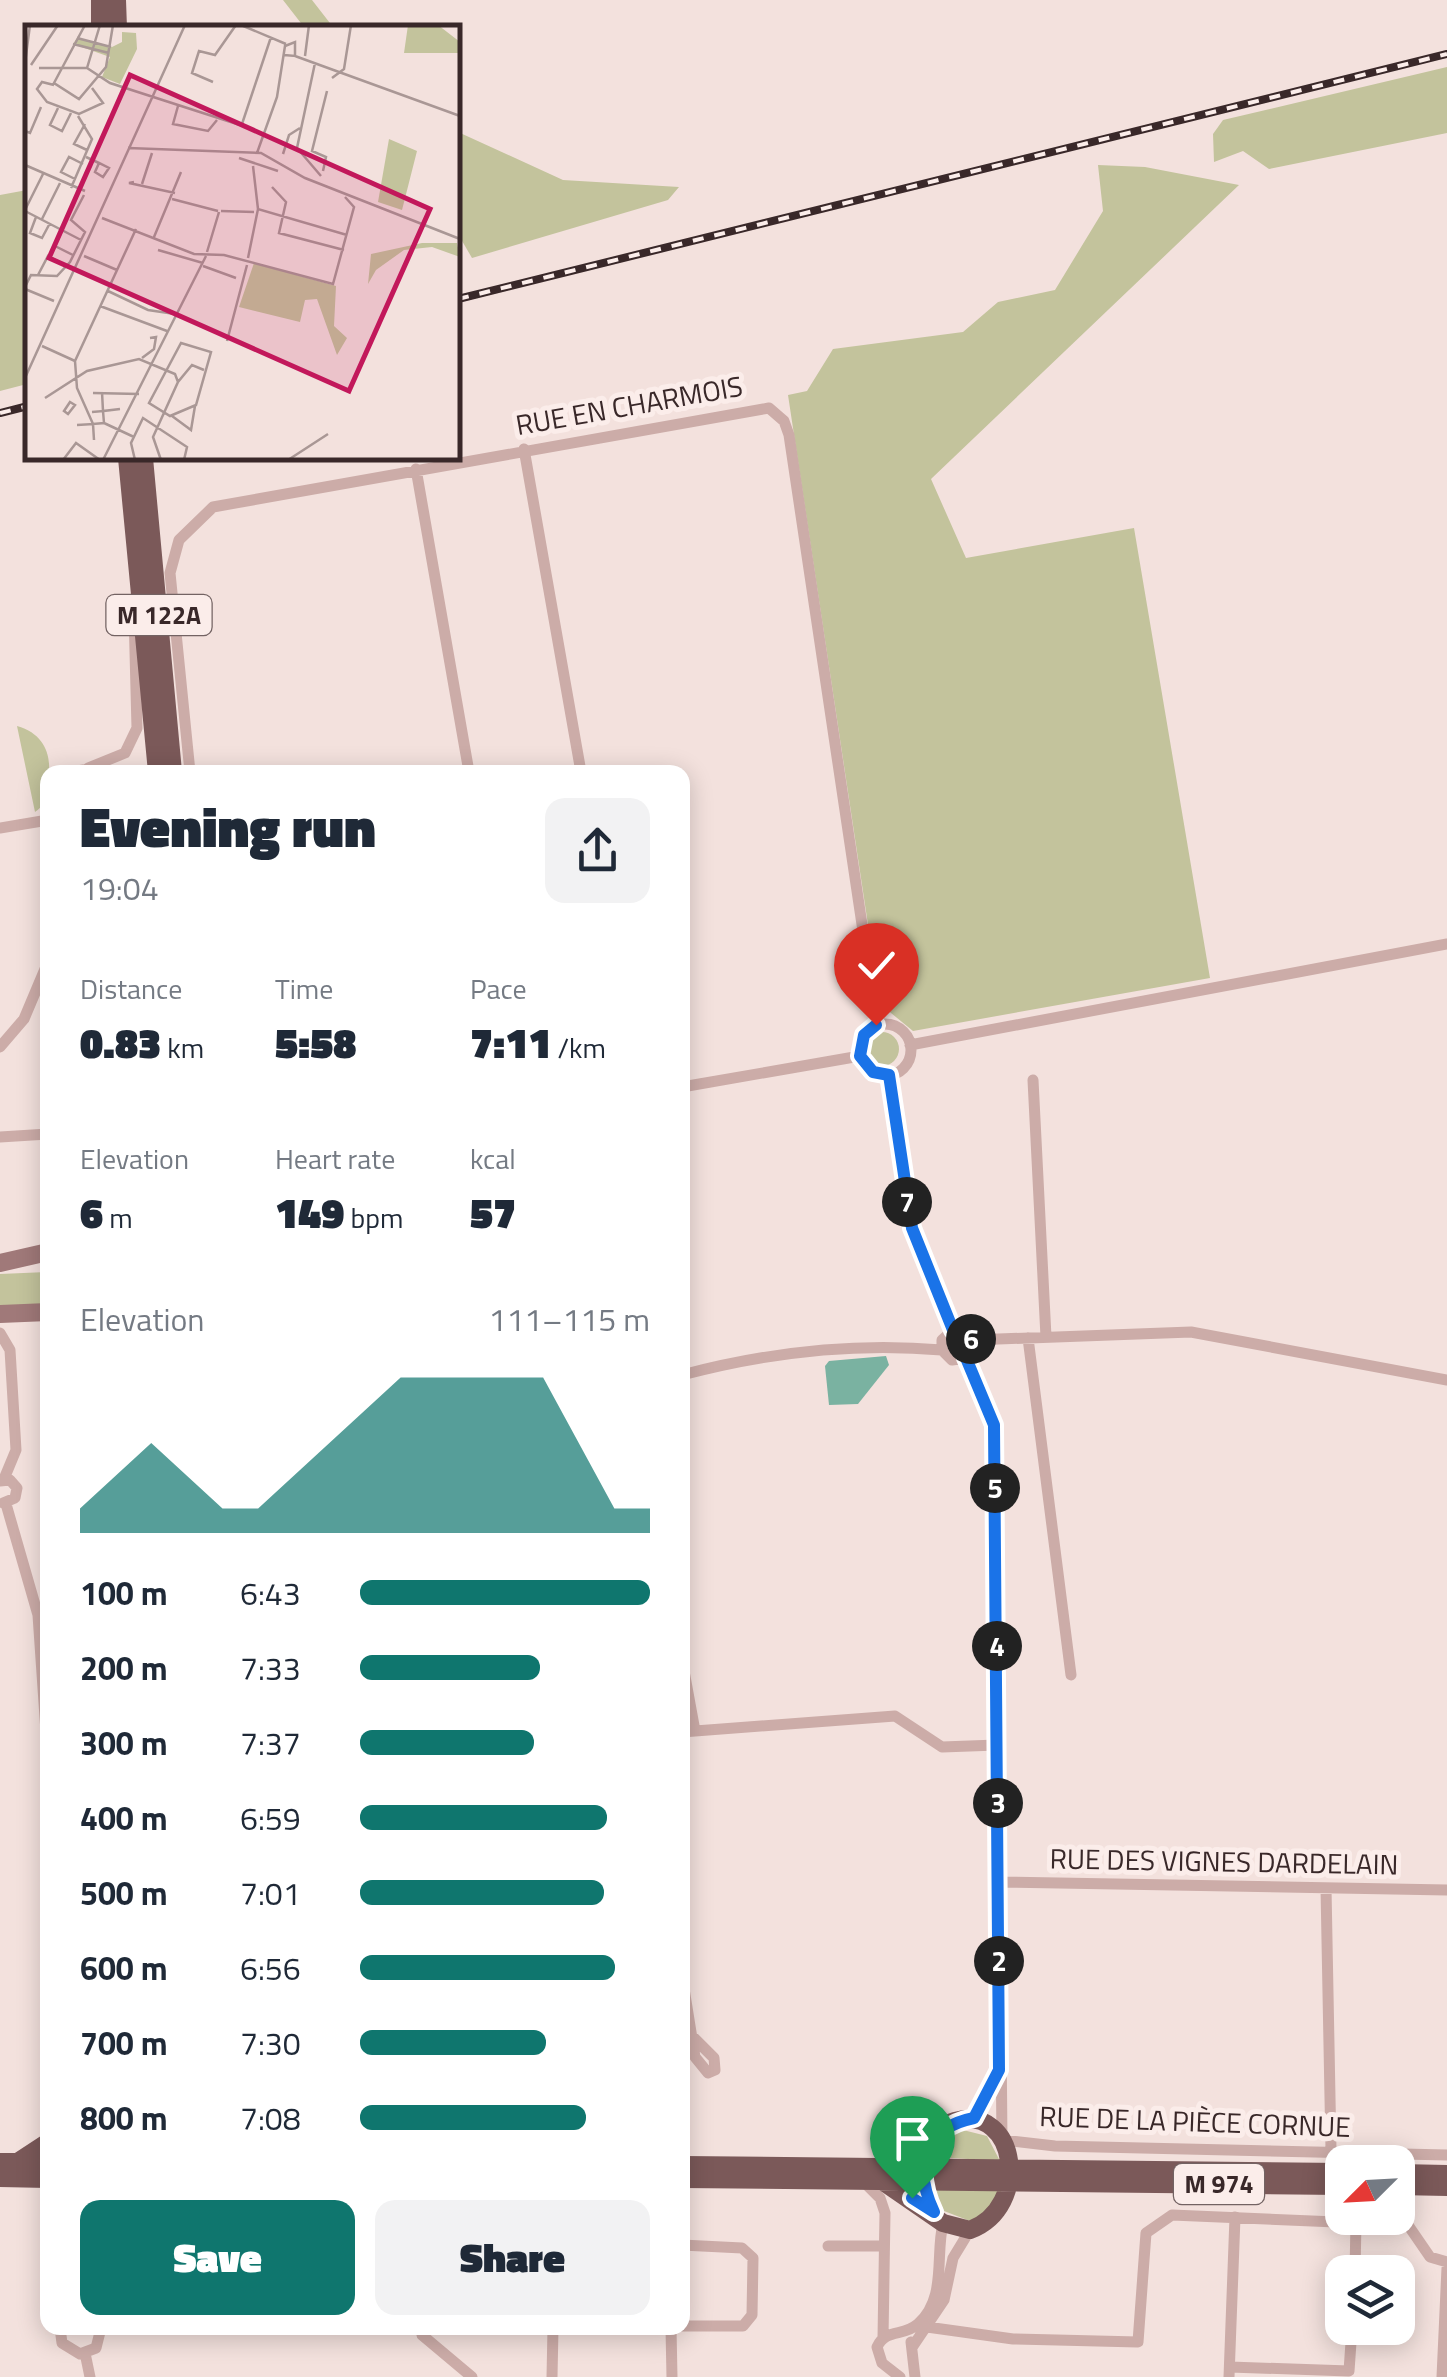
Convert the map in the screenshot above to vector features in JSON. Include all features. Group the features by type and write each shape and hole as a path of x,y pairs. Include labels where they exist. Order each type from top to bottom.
{"main road":[{"path":"117,0 118,25"},
{"name":"M 122A","path":"127,460 156,765"},
{"name":"M 122A","path":"144,460 172,765"},
{"path":"0,1266 40,1254"},
{"path":"0,1266 40,1265"},
{"path":"0,1314 40,1314"},
{"path":"974,2118 992,2126 1002,2140 1052,2176 1005,2203 994,2218 970,2230 938,2218 876,2176 954,2121 974,2118"},
{"path":"937,2133 924,2174 938,2218"},
{"path":"1002,2140 1009,2176 1005,2203"},
{"path":"0,2178 40,2148"},
{"path":"13,2168 40,2163"},
{"name":"M 974","path":"690,2165 876,2176"},
{"path":"13,2168 40,2176"},
{"path":"13,2168 40,2187"},
{"name":"M 974","path":"690,2179 1325,2172"},
{"path":"1415,2173 1447,2174"},
{"name":"M 974","path":"1052,2176 1325,2185"},
{"path":"1415,2186 1447,2187"}],"street":[{"name":"RUE EN CHARMOIS","path":"189,765 170,573 180,540 199,516 225,505 760,407 784,421 876,1025"},
{"path":"524,450 580,765"},
{"path":"416,469 469,765"},
{"path":"102,765 125,753 137,728 137,564"},
{"path":"0,828 40,820"},
{"path":"910,1045 1447,944"},
{"path":"0,1047 24,1019 40,981"},
{"path":"876,1025 897,1027 910,1045 908,1062 889,1075 873,1072 860,1056 864,1035 876,1025"},
{"path":"690,1086 860,1056"},
{"path":"889,1075 912,1228 953,1330"},
{"path":"1033,1080 1046,1337"},
{"path":"0,1137 40,1134"},
{"path":"942,1350 944,1336 953,1330 962,1331 972,1340 1191,1332 1446,1384"},
{"path":"0,1332 10,1350 16,1450 2,1480 17,1488 16,1498 3,1503 40,1631"},
{"path":"1028,1338 1071,1675"},
{"path":"972,1340 966,1358 994,1425 1002,2140"},
{"path":"690,1373 736,1361 821,1348 893,1344 942,1350 952,1360 966,1358"},
{"path":"690,1732 894,1716 942,1747 997,1746"},
{"name":"RUE DES VIGNES DARDELAIN","path":"1000,1882 1447,1890"},
{"path":"1326,1888 1332,2145"},
{"path":"690,2017 694,2038"},
{"path":"974,2118 999,2070"},
{"name":"RUE DE LA PIÈCE CORNUE","path":"1002,2140 1033,2140 1055,2146 1325,2150"},
{"name":"RUE DE LA PIÈCE CORNUE","path":"1415,2154 1447,2155"},
{"path":"876,2176 885,2212 883,2338 877,2353 896,2373 908,2364 944,2300 953,2258 970,2230"},
{"path":"883,2338 918,2324 935,2299 938,2218"},
{"path":"927,2327 1017,2339 1138,2342 1146,2233 1162,2218 1325,2221"},
{"path":"1236,2218 1230,2372 1349,2370 1351,2345"},
{"path":"1415,2235 1430,2258 1447,2265 1442,2377"},
{"path":"690,2245 742,2248 753,2258 752,2315 743,2326 690,2326"},
{"path":"828,2246 884,2246"},
{"path":"900,2333 913,2350 915,2377"},
{"path":"62,2335 66,2347 85,2354"},
{"path":"85,2354 99,2343 100,2335"},
{"path":"422,2335 472,2377"},
{"path":"552,2377 553,2335"},
{"path":"672,2335 672,2377"},
{"path":"85,2354 90,2377"}],"shaded area":[{"path":"283,0 312,0 331,25 302,25"},
{"path":"1447,67 1447,133 1269,169 1243,151 1214,162 1213,134 1223,120"},
{"path":"460,133 563,180 679,187 668,200 472,258 460,237"},
{"path":"1098,165 1145,167 1239,185 931,479 966,558 1134,528 1210,978 913,1031 880,1004 788,395 807,391 833,349 963,332 998,302 1055,290 1103,211"},
{"path":"25,190 25,385 0,391 0,195"},
{"path":"17,726 35,735 48,755 49,765 40,765 40,808 35,812"},
{"path":"882,1032 894,1037 899,1049 894,1061 882,1066 870,1061 865,1049 870,1037"},
{"path":"40,1272 40,1307 0,1308 0,1274"},
{"path":"886,1356 889,1365 858,1404 829,1405 825,1366 829,1361"},
{"path":"963,2130 987,2136 1000,2161 936,2157 951,2134"},
{"path":"934,2189 1002,2190 990,2211 970,2221 944,2211"}],"railway":[{"path":"460,299 1447,54"},
{"path":"0,413 25,407"}],"route":[{"path":"876,1025 860,1041 860,1056 873,1072 889,1075 912,1228 953,1330 962,1331 972,1340 972,1350 966,1358 982,1388 994,1425 999,2070 974,2118 944,2126 928,2148 924,2182 934,2212 912,2198"}]}
